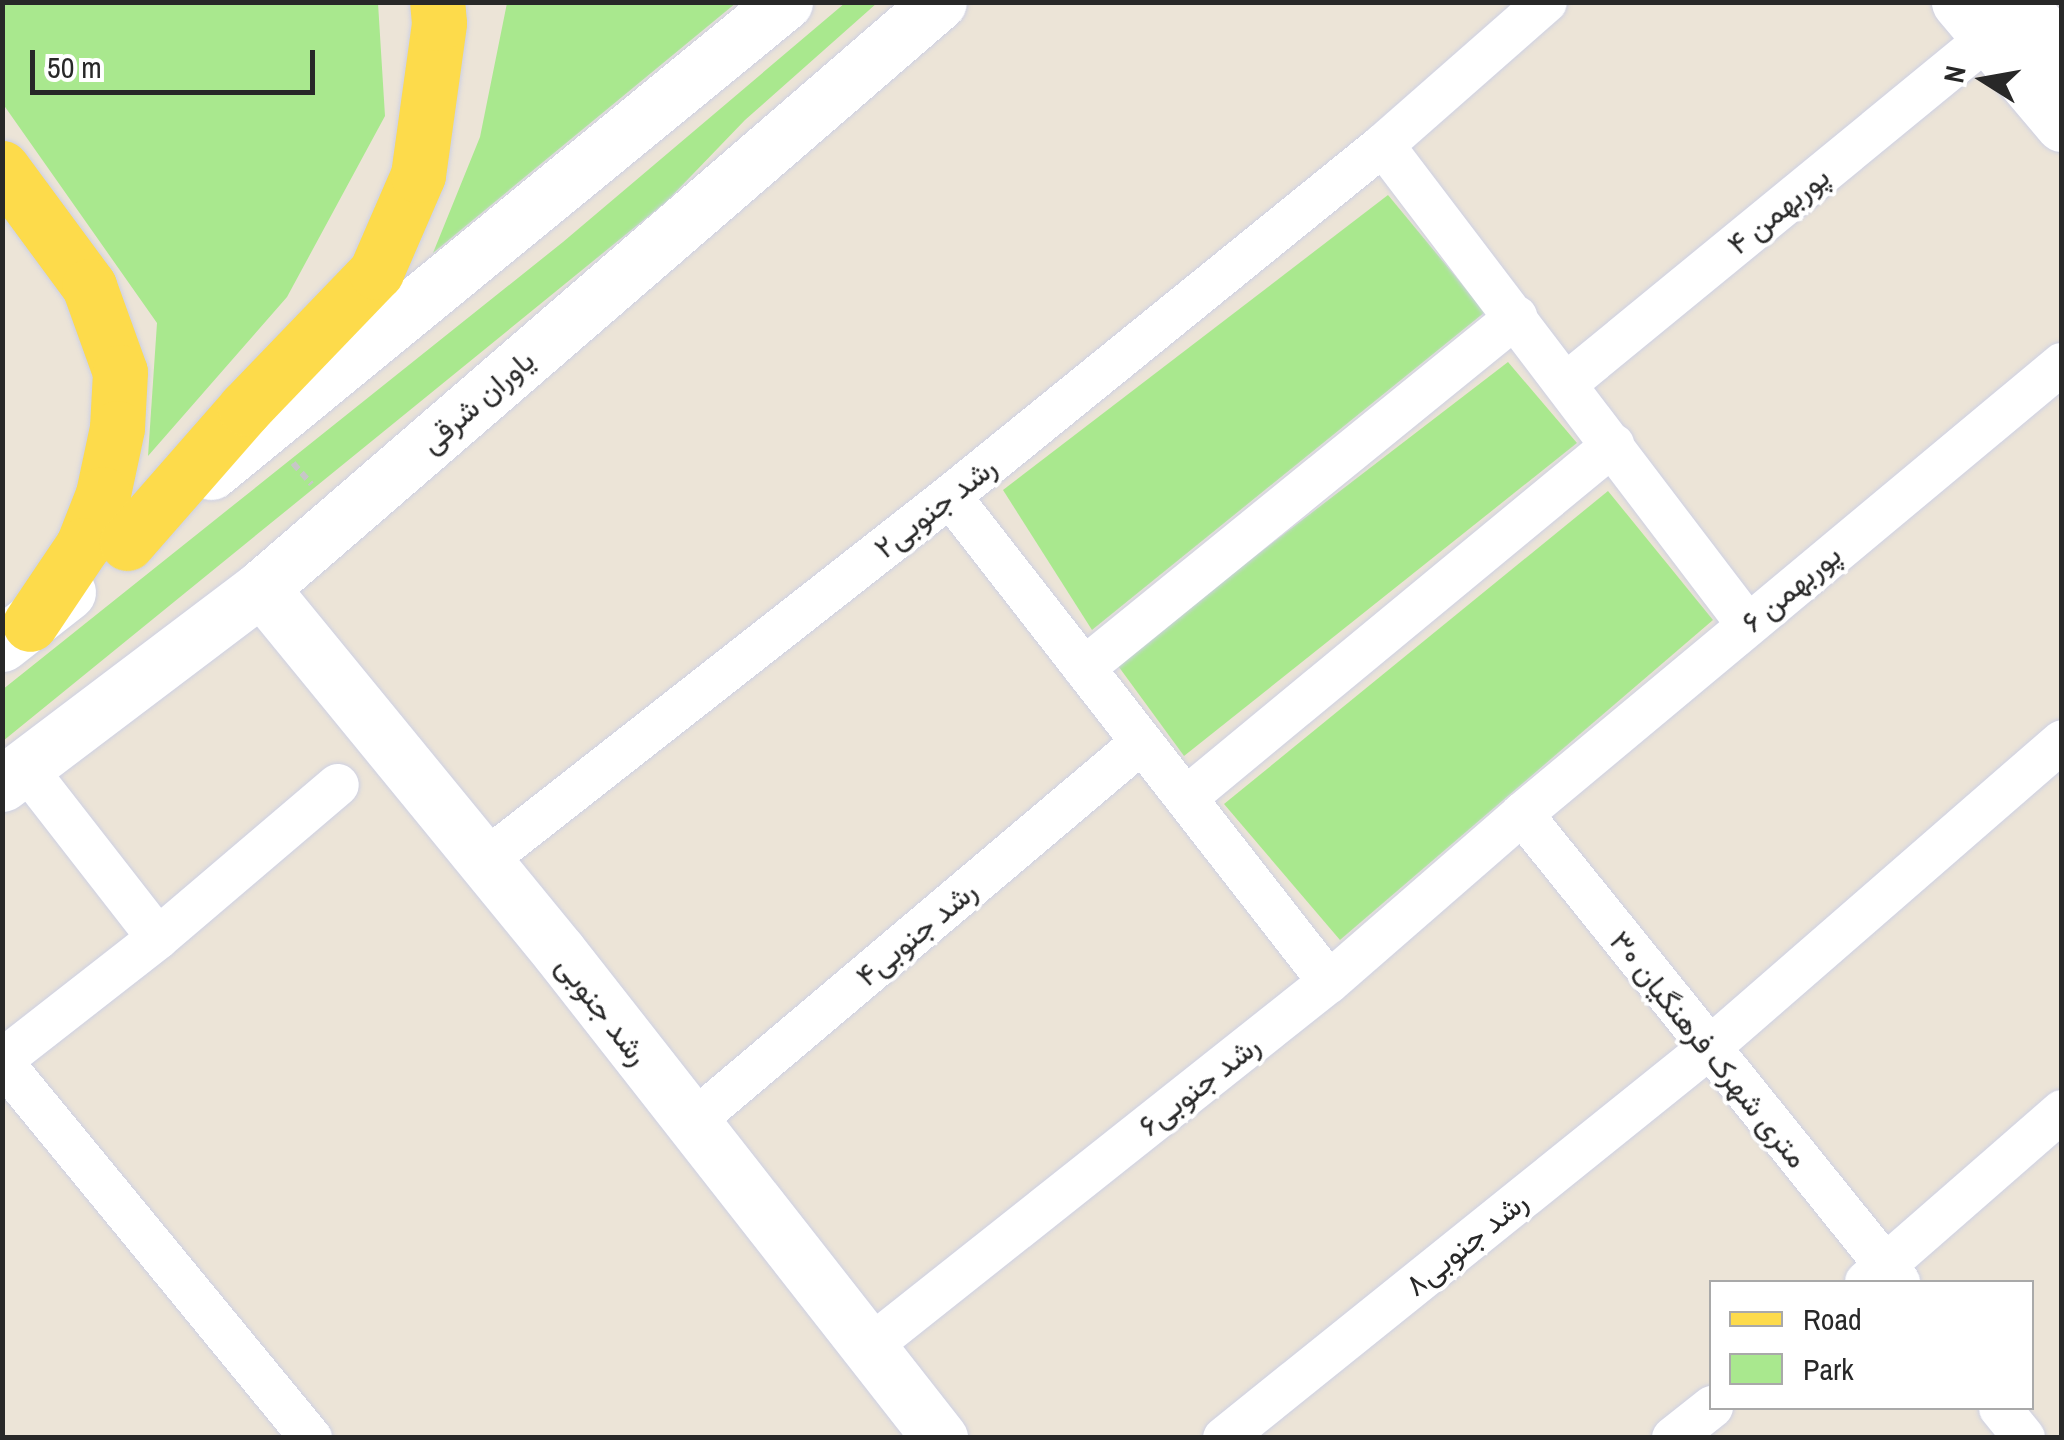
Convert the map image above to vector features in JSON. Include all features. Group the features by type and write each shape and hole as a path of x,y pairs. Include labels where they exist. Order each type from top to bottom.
{"main road":[{"path":"126,543 245,408 376,272 418,175 439,23 436,2"},
{"path":"16,634 785,2"},
{"name":"یاوران شرقی","path":"14,775 261,588 938,2"},
{"path":"1989,14 2062,56"},
{"path":"1989,14 2062,124"},
{"path":"7,183 89,286 120,372 118,428 103,494 83,545 16,634"},
{"name":"رشد جنوبی","path":"261,588 482,863 559,952 690,1124 940,1438"}],"street":[{"name":"رشد جنوبی۲","path":"482,863 950,496 1383,145 1546,2"},
{"name":"پوربهمن ۴","path":"1567,383 1989,14"},
{"path":"1383,145 1747,624"},
{"path":"1084,668 1516,317"},
{"name":"پوربهمن ۶","path":"1522,814 2062,364"},
{"path":"1186,797 1614,445"},
{"path":"950,496 1329,982"},
{"name":"رشد جنوبی۸","path":"1224,1438 1708,1049 2062,741"},
{"name":"رشد جنوبی۴","path":"690,1124 1141,742"},
{"path":"14,775 158,938"},
{"path":"310,1438 2,1061 158,938 338,785"},
{"name":"رشد جنوبی۶","path":"869,1347 1329,982 1522,814"},
{"name":"۳۰ متری شهرک فرهنگیان","path":"1522,814 1884,1277"},
{"path":"1884,1277 2062,1111"},
{"path":"1673,1438 1709,1409"},
{"path":"2002,1410 2024,1438"}],"path":[{"path":"262,428 341,518"}],"green space":[{"path":"2,3 378,3 385,116 287,297 148,456 157,323 3,104"},
{"path":"507,3 736,3 433,253 480,137"},
{"path":"845,3 877,3 745,120 667,201 3,741 2,690 563,242"},
{"path":"1388,195 1485,312 1092,630 1003,490"},
{"path":"1508,362 1577,443 1184,756 1116,663"},
{"path":"1608,491 1713,620 1340,940 1224,804"}]}
